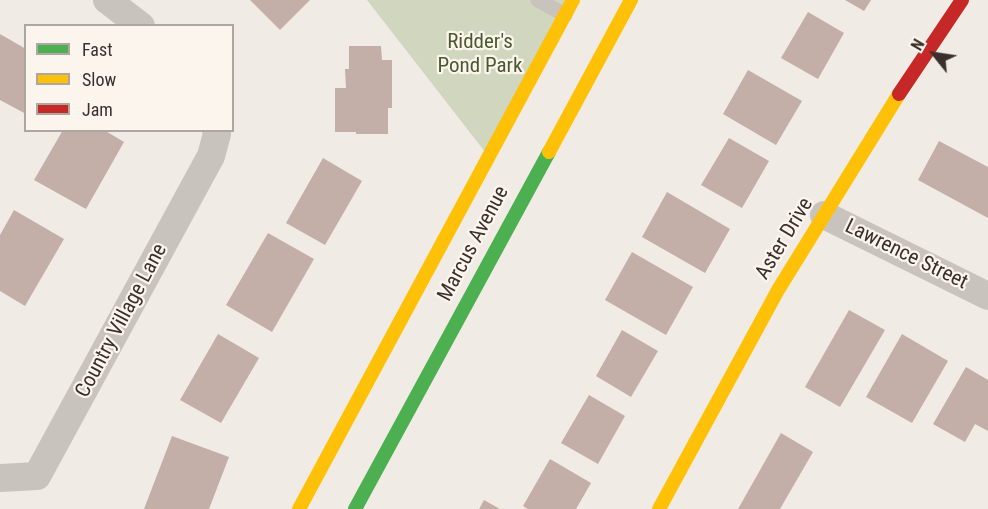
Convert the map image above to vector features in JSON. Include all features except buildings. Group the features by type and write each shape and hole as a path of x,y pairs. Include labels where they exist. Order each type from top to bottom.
{"main road":[{"name":"Marcus Avenue","path":"299,509 573,0"},
{"name":"Marcus Avenue","path":"355,509 631,0"},
{"name":"Aster Drive","path":"659,509 778,290 906,82 962,0"}],"street":[{"path":"107,0 138,24"},
{"name":"Country Village Lane","path":"0,478 37,476 211,156 216,132"},
{"name":"Lawrence Street","path":"824,215 988,296"}],"lane":[{"path":"538,0 565,15"}],"green space":[{"name":"Ridder's Pond Park","path":"367,0 573,0 489,157"}],"traffic: fast":[{"path":"355,509 549,152"}],"traffic: slow":[{"path":"299,509 573,0"},
{"path":"549,152 631,0"},
{"path":"659,509 778,290 899,94"}],"traffic: jam":[{"path":"899,94 962,0"}]}
